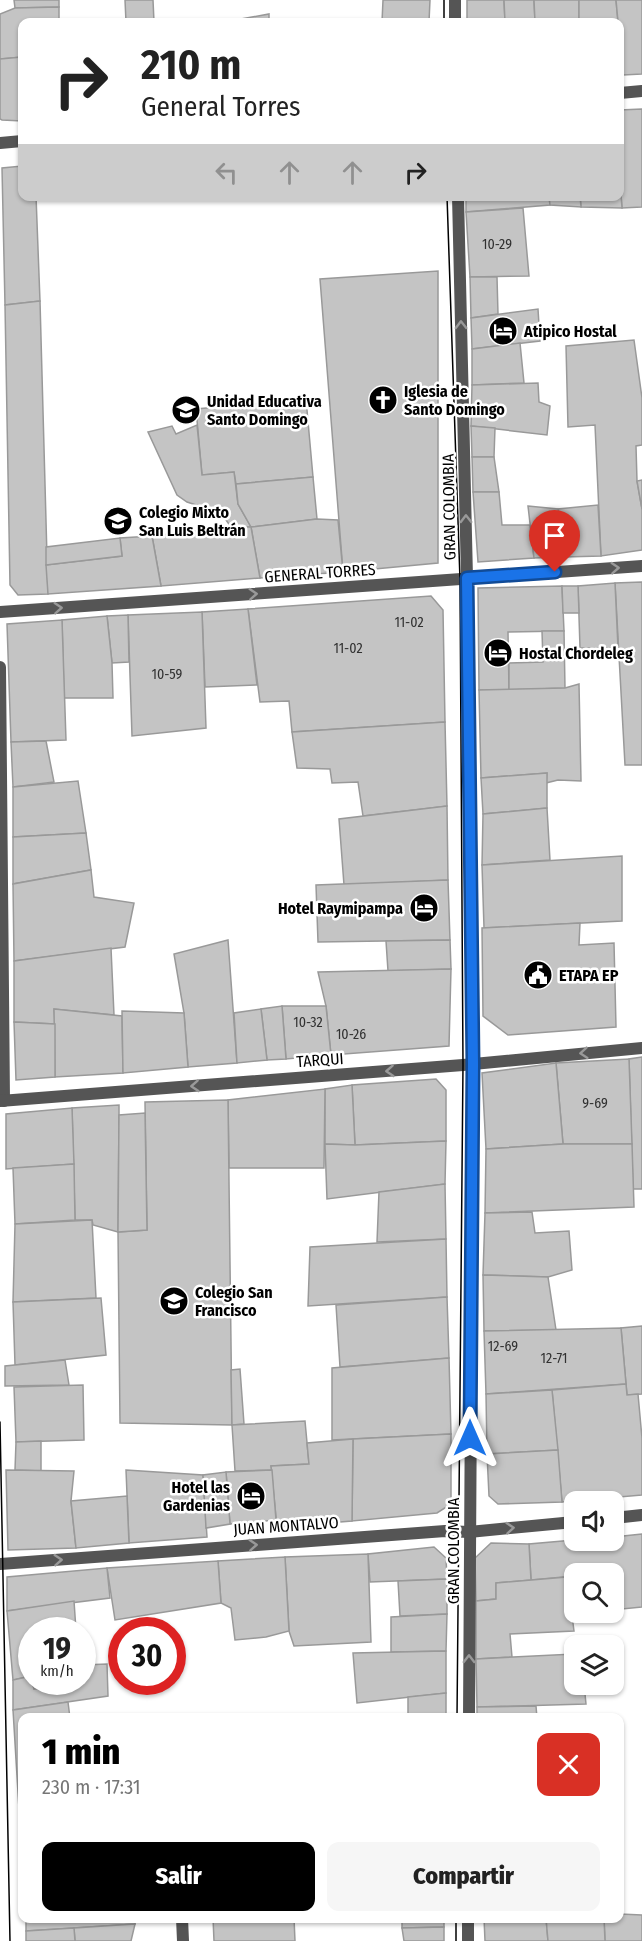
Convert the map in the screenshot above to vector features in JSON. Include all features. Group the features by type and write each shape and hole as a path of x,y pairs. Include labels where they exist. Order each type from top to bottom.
{"street":[{"path":"454,0 455,18"},
{"path":"624,93 642,91"},
{"path":"0,143 18,141"},
{"name":"GRAN COLOMBIA","path":"458,201 467,578 473,1064 469,1713"},
{"name":"GENERAL TORRES","path":"0,612 642,567"},
{"path":"0,667 2,1101"},
{"name":"TARQUI","path":"2,1101 473,1064 642,1048"},
{"path":"624,1517 642,1515"},
{"name":"JUAN MONTALVO","path":"0,1564 469,1532 564,1523"},
{"path":"182,1923 183,1941"},
{"path":"468,1923 468,1941"}],"building":[{"path":"14,0 59,0 59,7 15,8"},
{"path":"125,0 153,0 154,18 126,18"},
{"path":"383,0 430,0 429,18 382,18"},
{"path":"467,0 504,0 505,18 467,18"},
{"path":"504,0 534,0 535,18 505,18"},
{"path":"534,0 579,0 579,18 535,18"},
{"path":"579,0 616,0 618,18 579,18"},
{"path":"616,0 642,0 642,74 624,75 624,18 618,18"},
{"path":"59,7 59,18 18,18 18,57 0,59 0,14 15,8"},
{"path":"269,14 269,18 246,18"},
{"path":"18,57 18,121 0,119 0,59"},
{"path":"642,109 642,207 622,208 621,201 624,201 624,110"},
{"path":"18,166 18,201 36,201 40,301 5,305 2,168"},
{"path":"466,201 550,201 550,205 466,212"},
{"path":"550,201 580,201 581,207 550,205"},
{"path":"580,201 621,201 622,208 581,207"},
{"path":"523,208 529,276 470,277 466,212"},
{"name":"Iglesia de Santo Domingo","path":"438,271 438,563 343,572 320,279"},
{"path":"470,277 497,277 498,314 471,318"},
{"path":"40,301 48,594 18,595 10,585 5,305"},
{"path":"538,309 540,341 472,349 471,318"},
{"path":"634,340 642,398 642,445 636,446 637,481 642,509 642,550 601,556 595,425 568,427 566,346"},
{"path":"520,343 524,383 472,385 472,349"},
{"path":"538,383 539,402 550,406 547,435 471,426 472,385"},
{"path":"306,399 313,477 236,484 234,472 202,475 196,409"},
{"path":"197,425 202,475 234,472 238,504 251,527 231,527 221,513 187,502 177,495 148,432 172,426 176,434"},
{"path":"471,426 495,428 494,457 472,457"},
{"path":"472,457 494,457 499,492 473,492"},
{"path":"313,477 317,519 251,527 238,504 236,484"},
{"path":"642,480 642,509 637,481"},
{"path":"473,492 499,492 502,525 530,525 534,558 478,562"},
{"path":"598,505 601,556 564,557 558,509"},
{"path":"528,506 558,509 564,557 534,558"},
{"path":"317,519 338,520 343,572 260,578 251,527"},
{"path":"231,527 251,527 260,578 161,586 152,536"},
{"path":"152,536 161,586 48,594 46,565 122,556 120,538"},
{"path":"120,538 122,556 46,565 46,547"},
{"path":"642,582 642,765 625,765 615,583"},
{"path":"615,583 618,648 580,648 578,586"},
{"path":"562,586 564,631 508,632 509,690 479,690 478,588"},
{"path":"562,586 578,586 579,613 563,613"},
{"path":"431,596 443,610 445,722 292,732 289,701 260,702 248,609"},
{"path":"248,609 257,685 205,687 202,612"},
{"path":"202,612 206,728 132,736 128,615"},
{"path":"128,615 129,662 112,663 107,616"},
{"path":"107,616 113,698 64,698 62,620"},
{"path":"62,620 66,740 11,742 7,624"},
{"path":"542,631 564,631 565,688 509,690 509,663 543,662"},
{"path":"579,684 581,781 558,780 546,783 547,773 481,778 479,690 565,688"},
{"path":"445,722 447,806 363,816 358,782 332,783 330,769 297,768 292,732"},
{"path":"46,741 54,782 13,787 11,742"},
{"path":"547,773 547,808 483,814 481,778"},
{"path":"78,781 86,833 13,837 13,787"},
{"path":"447,806 448,880 344,885 339,819"},
{"path":"547,808 550,860 482,865 483,814"},
{"path":"86,833 91,870 13,884 13,837"},
{"path":"622,856 622,921 484,928 482,865"},
{"path":"91,870 94,897 134,903 125,947 14,961 13,884"},
{"path":"448,880 450,940 318,942 316,885"},
{"path":"580,923 579,945 614,943 616,1027 508,1035 483,1016 482,928"},
{"path":"228,940 237,1063 188,1067 184,1013 174,954"},
{"path":"450,940 451,969 388,971 386,941"},
{"path":"111,948 114,1015 54,1009 55,1024 14,1022 14,961"},
{"path":"451,969 449,1046 331,1055 326,1006 318,972"},
{"path":"282,1006 326,1006 331,1055 286,1059"},
{"path":"282,1006 286,1059 267,1060 261,1009"},
{"path":"54,1009 122,1016 123,1073 55,1077"},
{"path":"261,1009 267,1060 237,1063 234,1013"},
{"path":"122,1011 184,1013 188,1067 123,1073"},
{"path":"14,1022 55,1024 55,1077 16,1080"},
{"path":"642,1057 642,1189 633,1189 629,1059"},
{"path":"629,1059 632,1144 563,1144 556,1063"},
{"path":"556,1063 563,1144 486,1149 482,1073"},
{"path":"436,1079 446,1090 446,1141 355,1145 352,1085"},
{"path":"352,1085 355,1145 325,1144 325,1089"},
{"path":"325,1089 324,1168 229,1168 228,1100"},
{"name":"Colegio San Francisco","path":"228,1100 232,1425 120,1423 118,1232 147,1230 145,1102"},
{"path":"119,1105 118,1232 93,1225 92,1220 75,1220 72,1108"},
{"path":"72,1108 74,1164 6,1169 6,1114"},
{"path":"145,1113 147,1230 118,1232 119,1115"},
{"path":"446,1141 445,1184 327,1199 325,1144"},
{"path":"563,1144 632,1144 634,1207 485,1213 486,1149"},
{"path":"74,1164 75,1220 15,1224 13,1168"},
{"path":"445,1184 446,1239 377,1242 379,1192"},
{"path":"532,1212 535,1233 569,1231 572,1270 548,1277 483,1275 485,1213"},
{"path":"92,1220 96,1298 13,1302 15,1224"},
{"path":"446,1239 447,1297 308,1306 310,1247"},
{"path":"483,1275 548,1277 556,1330 484,1331"},
{"path":"447,1297 449,1358 340,1367 336,1305"},
{"path":"101,1298 106,1355 15,1365 13,1302"},
{"path":"642,1326 642,1394 627,1395 621,1328"},
{"path":"621,1328 626,1384 486,1394 484,1331"},
{"path":"449,1358 451,1434 332,1440 332,1368"},
{"path":"65,1360 69,1385 5,1386 5,1366"},
{"path":"240,1369 244,1424 232,1425 231,1370"},
{"path":"626,1384 627,1395 638,1394 642,1438 642,1495 624,1497 624,1491 564,1491 564,1502 562,1502 552,1390"},
{"path":"83,1385 84,1440 16,1442 14,1387"},
{"path":"552,1390 558,1450 487,1454 486,1394"},
{"path":"305,1421 309,1464 271,1466 272,1470 235,1471 232,1425"},
{"path":"451,1434 451,1504 437,1513 352,1521 353,1439"},
{"path":"353,1439 352,1521 277,1527 271,1466 309,1464 307,1443"},
{"path":"41,1441 41,1471 15,1470 16,1442"},
{"path":"558,1450 562,1502 498,1504 489,1496 487,1454"},
{"path":"6,1470 74,1471 71,1501 76,1548 8,1550"},
{"path":"126,1470 203,1475 207,1537 129,1543"},
{"path":"272,1470 276,1520 230,1524 226,1472"},
{"path":"226,1472 230,1524 206,1528 203,1475"},
{"path":"127,1496 129,1543 76,1548 71,1501"},
{"path":"642,1534 642,1607 624,1609 624,1563 564,1563 564,1577 531,1580 529,1544 564,1541 564,1551 624,1551 624,1536"},
{"path":"491,1543 529,1544 531,1580 496,1583 496,1599 476,1601 475,1558"},
{"path":"434,1547 446,1558 447,1579 370,1582 368,1554"},
{"path":"368,1554 371,1642 294,1646 289,1631 285,1557"},
{"path":"285,1557 289,1631 266,1637 235,1640 231,1608 221,1603 218,1561"},
{"path":"218,1561 221,1603 134,1617 115,1617 107,1568"},
{"path":"107,1568 110,1598 7,1611 7,1577"},
{"path":"564,1577 564,1623 573,1623 574,1631 510,1634 512,1657 476,1659 476,1601 496,1599 496,1583"},
{"path":"447,1579 447,1614 400,1616 398,1581"},
{"path":"74,1601 75,1617 18,1617 18,1679 13,1680 7,1611"},
{"path":"447,1614 446,1651 391,1652 391,1617"},
{"path":"446,1651 446,1693 357,1703 353,1653"},
{"path":"564,1655 564,1695 585,1695 586,1704 477,1707 476,1659"},
{"path":"96,1664 107,1664 108,1696 13,1710 13,1680 18,1679 18,1695 96,1695"},
{"path":"446,1693 446,1713 408,1713 408,1697"},
{"path":"68,1702 69,1713 18,1713 18,1792 13,1710"},
{"path":"536,1706 537,1713 477,1713 477,1707"},
{"path":"624,1914 642,1915 642,1941 605,1941 604,1923 624,1923"},
{"path":"26,1923 135,1923 135,1924 26,1931"},
{"path":"213,1923 294,1923 295,1941 214,1941"},
{"path":"402,1923 444,1923 444,1927 402,1928"},
{"path":"484,1923 546,1923 548,1941 485,1941"},
{"path":"546,1923 604,1923 605,1941 548,1941"},
{"path":"135,1924 131,1941 75,1941 74,1928"},
{"path":"444,1927 444,1941 404,1941 402,1928"},
{"path":"74,1928 75,1941 26,1941 26,1931"}],"tram line":[{"path":"444,0 444,18"},
{"path":"447,201 460,580 463,1065 457,1713"},
{"path":"0,1422 10,1941"},
{"path":"456,1923 456,1941"}],"place":[{"name":"Atipico Hostal","path":"503,331"},
{"name":"Iglesia de Santo Domingo","path":"383,400"},
{"name":"Unidad Educativa Santo Domingo","path":"186,410"},
{"name":"Colegio Mixto San Luis Beltrán","path":"118,521"},
{"name":"Hostal Chordeleg","path":"498,653"},
{"name":"Hotel Raymipampa","path":"424,908"},
{"name":"ETAPA EP","path":"538,975"},
{"name":"Colegio San Francisco","path":"174,1301"},
{"name":"Hotel las Gardenias","path":"251,1496"}],"route":[{"path":"470,1438 473,1064 467,578 555,572"}]}
